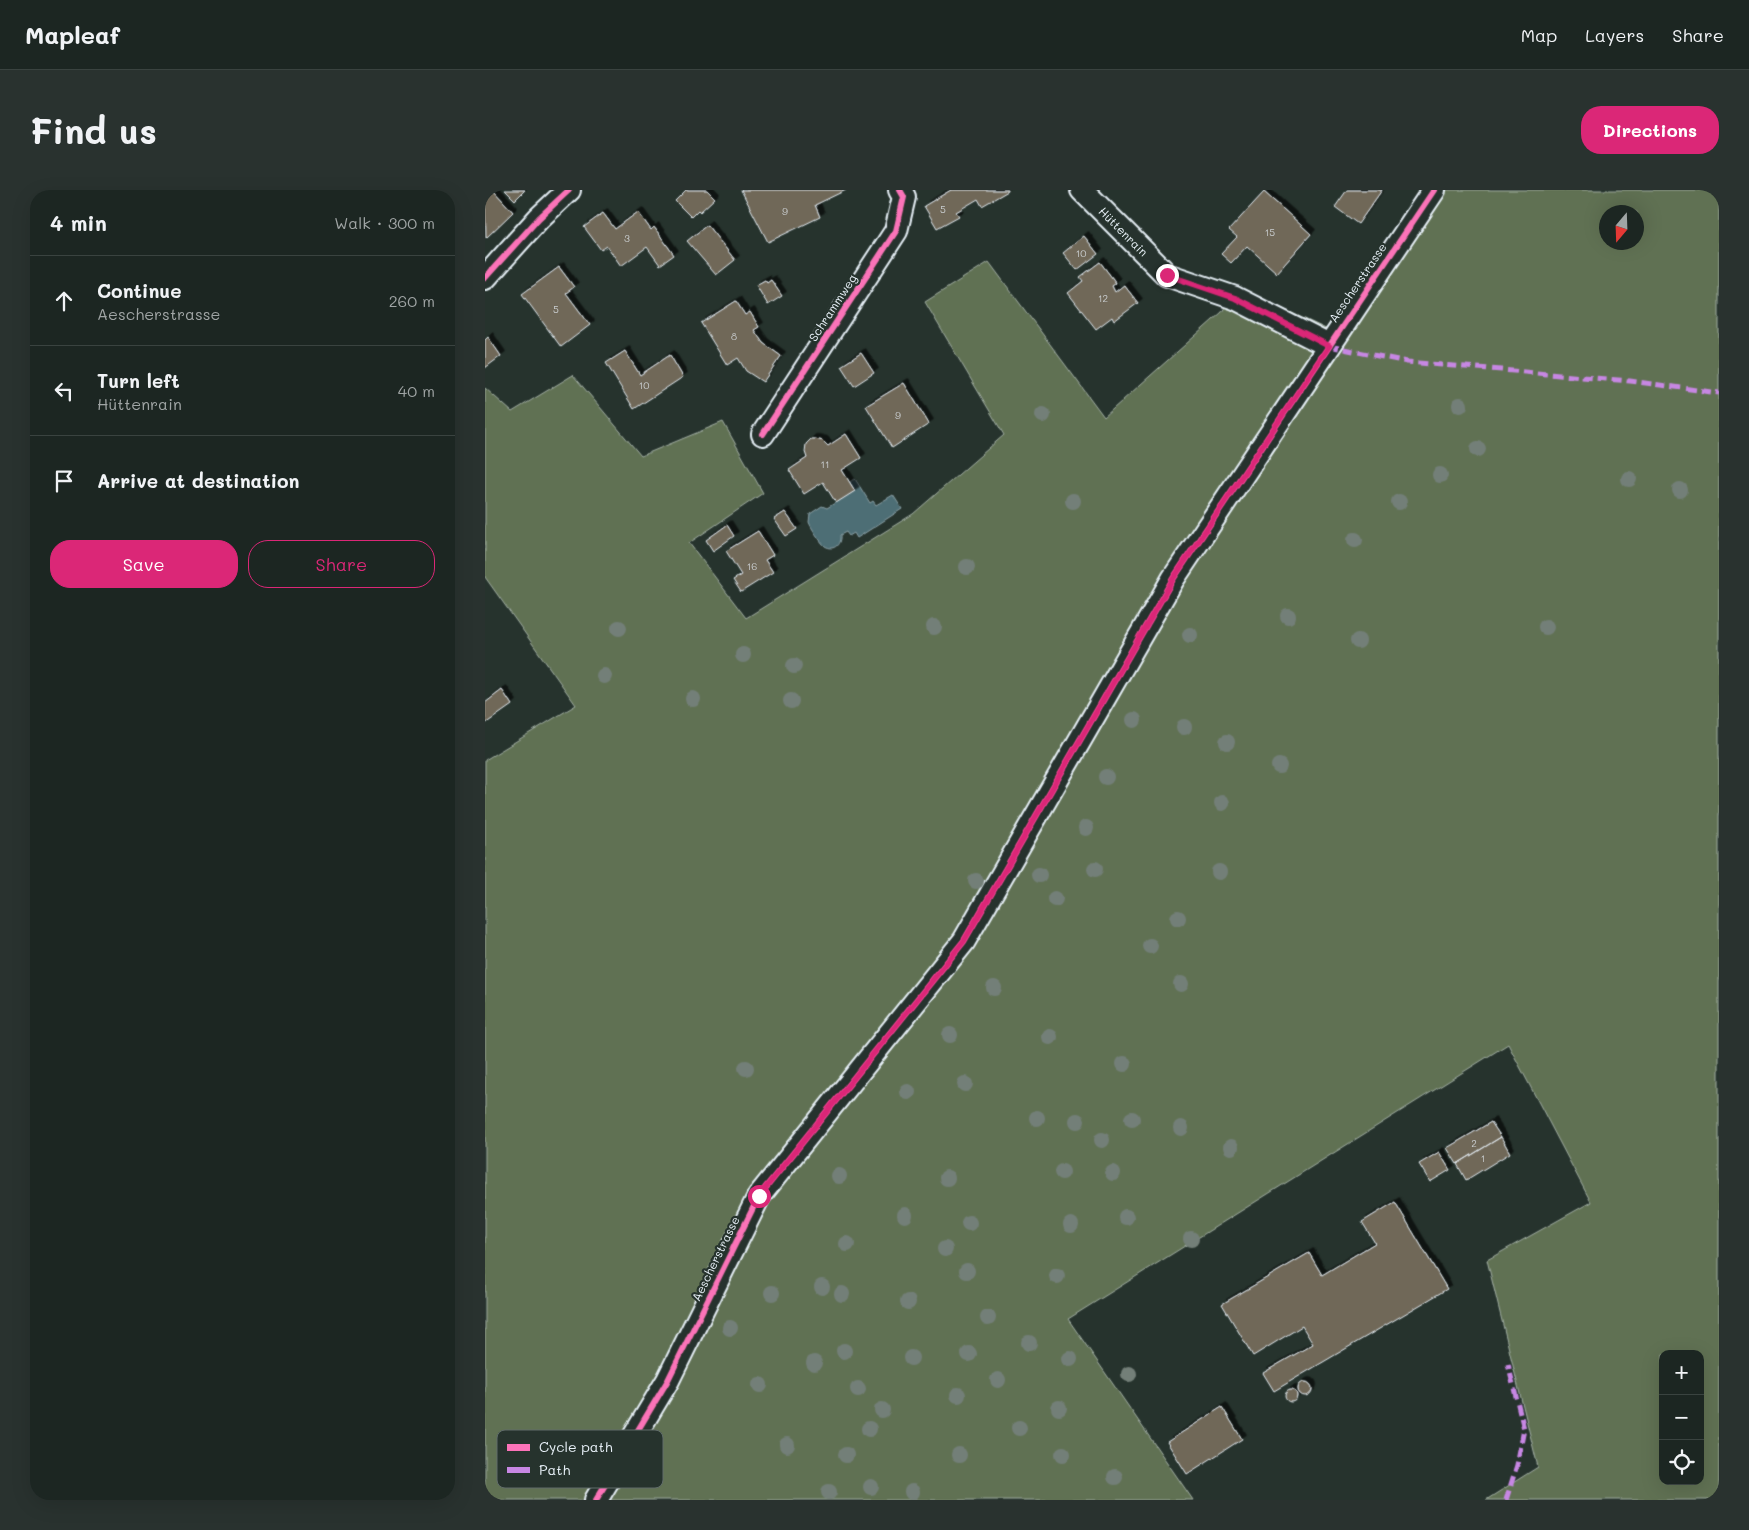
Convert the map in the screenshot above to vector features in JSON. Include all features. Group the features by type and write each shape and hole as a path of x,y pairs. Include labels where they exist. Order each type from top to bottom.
{"street":[{"path":"485,278 539,218 569,190"},
{"name":"Schrammweg","path":"763,434 896,231 904,197 900,190"},
{"name":"Hüttenrain","path":"1082,190 1167,275 1235,298 1329,346"},
{"name":"Aescherstrasse","path":"638,1430 668,1380 759,1196 964,941 1173,579 1434,190"},
{"name":"Aescherstrasse","path":"596,1500 603,1488"}],"green space":[{"path":"1421,190 1719,190 1719,1500 1486,1500 1538,1467 1487,1260 1591,1202 1508,1044 1068,1319 1193,1500 485,1500 485,760 576,705 485,577 485,388 512,412 573,375 641,456 723,422 763,493 689,543 746,618 913,514 1004,435 925,302 989,262 1104,417 1222,312 1237,287 1328,330"}],"water":[{"path":"855,479 870,503 873,501 876,505 893,495 902,509 857,538 854,533 849,536 846,532 840,535 837,546 829,548 823,545 811,527 809,522 810,514 822,506 827,508 854,491 849,482"}],"building":[{"path":"485,190 493,190 513,212 486,238"},
{"path":"505,190 525,190 515,200"},
{"path":"686,190 707,190 715,198 700,212 698,210 691,217 675,201"},
{"path":"741,190 846,190 815,205 820,217 768,242"},
{"path":"951,190 1008,191 982,206 978,199 956,212 959,216 937,228 924,206"},
{"path":"1347,190 1382,190 1358,224 1335,207"},
{"path":"1264,192 1311,234 1277,273 1247,246 1231,263 1221,254 1237,237 1229,230"},
{"path":"638,212 651,230 654,227 674,255 660,265 647,247 621,266 607,246 601,250 584,227 603,213 615,229"},
{"path":"707,225 735,260 716,275 687,241"},
{"path":"1084,236 1098,254 1077,270 1063,253"},
{"path":"1100,262 1116,283 1112,286 1115,292 1124,285 1138,303 1114,321 1112,317 1096,329 1068,293 1083,281 1080,277"},
{"path":"559,267 574,287 566,293 590,325 561,347 522,294"},
{"path":"765,280 767,283 771,280 782,296 768,305 756,285"},
{"path":"736,301 745,315 750,312 759,327 754,330 763,343 781,356 763,382 746,371 738,358 727,365 701,323"},
{"path":"488,337 501,356 485,368 485,340"},
{"path":"625,351 640,375 670,355 683,377 634,409 606,363"},
{"path":"861,353 874,373 854,386 841,366"},
{"path":"904,383 929,424 892,448 866,406"},
{"path":"846,434 861,458 842,470 855,491 836,503 823,482 804,494 789,470 807,458 805,452 806,444 811,439 815,439 823,441 828,446"},
{"path":"785,512 797,529 786,536 774,519"},
{"path":"727,525 734,536 713,551 706,540"},
{"path":"758,531 773,555 765,560 773,572 741,592 733,580 741,575 726,551"},
{"path":"502,690 512,705 485,724 485,703"},
{"path":"1491,1122 1501,1137 1457,1164 1447,1148"},
{"path":"1501,1137 1510,1153 1466,1180 1457,1164"},
{"path":"1439,1152 1450,1170 1430,1182 1419,1164"},
{"path":"1395,1202 1447,1289 1274,1391 1263,1373 1313,1344 1302,1326 1253,1356 1222,1304 1309,1253 1322,1275 1375,1243 1362,1222"},
{"path":"1305,1382 1310,1384 1312,1389 1310,1394 1305,1396 1300,1394 1298,1389 1300,1384"},
{"path":"1291,1390 1297,1396 1291,1402 1285,1396"},
{"path":"1222,1407 1242,1439 1187,1474 1167,1442"}],"marked path":[{"path":"1329,346 1407,362 1630,381 1719,393"},
{"path":"1506,1500 1517,1465 1524,1429 1508,1364"}],"cycle path":[{"path":"485,278 539,218 569,190"},
{"path":"763,434 896,231 904,197 900,190"},
{"path":"638,1430 668,1380 759,1196 964,941 1173,579 1434,190"},
{"path":"596,1500 603,1488"}],"route":[{"path":"759,1196 964,941 1173,579 1329,346 1235,298 1167,275"}]}
